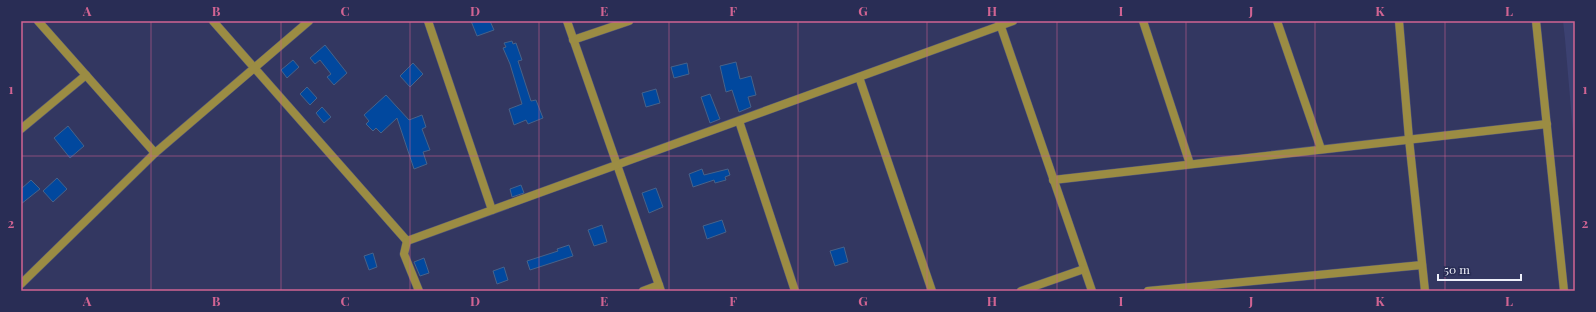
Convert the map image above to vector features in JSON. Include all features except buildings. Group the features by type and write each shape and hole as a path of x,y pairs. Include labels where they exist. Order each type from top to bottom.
{"street":[{"path":"38,21 155,153"},
{"path":"213,21 407,241"},
{"path":"21,284 155,153 309,21"},
{"path":"428,21 492,210"},
{"path":"567,21 660,288 643,291"},
{"path":"573,40 628,21"},
{"path":"407,241 739,121 999,23 1013,21"},
{"path":"1143,21 1190,164"},
{"path":"1276,21 1321,149"},
{"path":"1399,21 1409,139 1425,291"},
{"path":"1536,21 1564,291"},
{"path":"999,23 1092,291"},
{"path":"21,130 86,75"},
{"path":"858,77 932,291"},
{"path":"739,121 795,291"},
{"path":"1053,180 1547,124"},
{"path":"407,241 404,254 419,291"},
{"path":"1148,291 1422,265"},
{"path":"1021,291 1084,269"}],"shaded area":[{"path":"1563,21 1575,21 1575,156 1565,39"}]}
